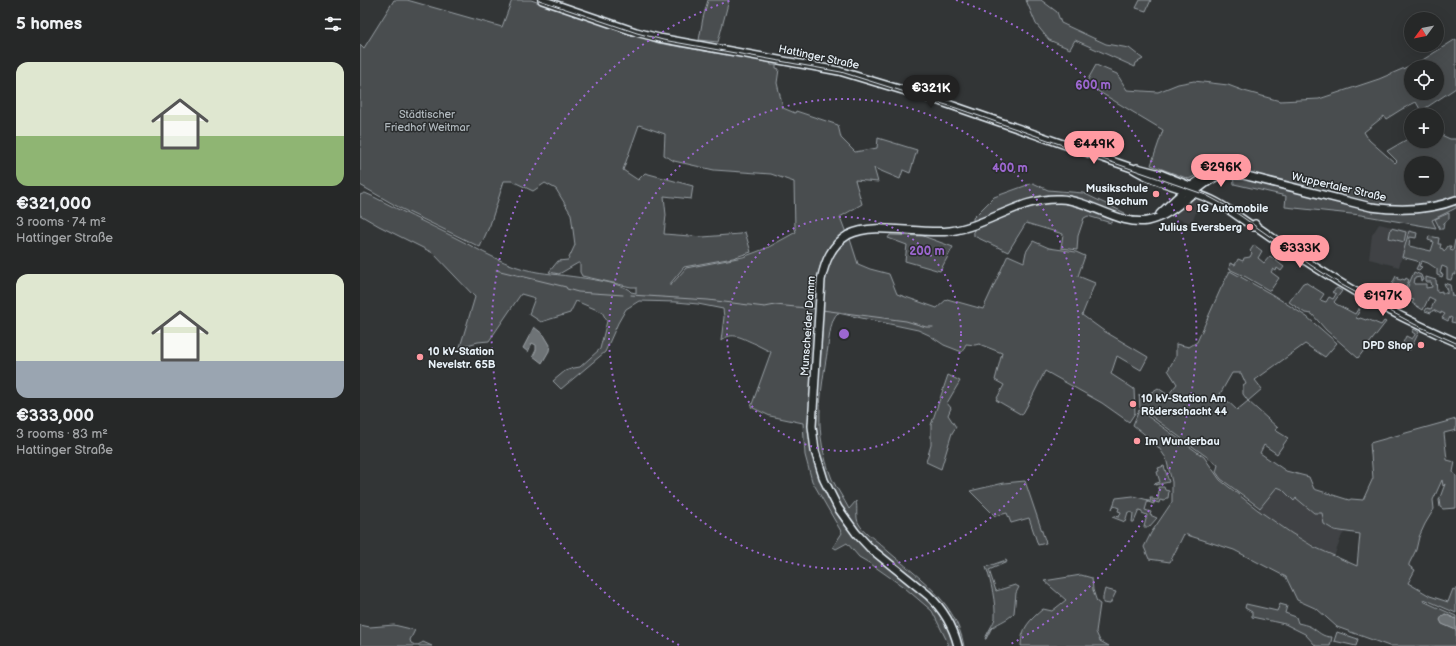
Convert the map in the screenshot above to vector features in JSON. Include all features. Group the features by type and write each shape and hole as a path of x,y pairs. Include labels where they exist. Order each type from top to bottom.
{"main road":[{"name":"Hattinger Straße","path":"542,0 636,32 659,38 839,71 939,101 1132,168 1145,176 1168,184 1195,189"},
{"name":"Hattinger Straße","path":"1132,168 1139,168 1160,174 1195,189 1256,224 1257,227 1341,283 1408,320 1456,342"},
{"name":"Wuppertaler Straße","path":"1195,189 1209,174 1228,172 1388,210 1428,208 1456,200"},
{"name":"Wuppertaler Straße","path":"1195,189 1222,175 1242,175"},
{"path":"1168,184 1176,192 1176,199"},
{"path":"1157,217 1176,199 1195,189"},
{"name":"Munscheider Damm","path":"958,646 949,621 937,604 863,541 846,521 830,494 819,465 815,450 812,426 821,280 825,264 830,254 837,244 849,235 866,230 882,229 927,232 951,231 973,225 1036,202 1058,199 1081,202 1134,221 1146,221 1169,213 1195,189"}],"shaded area":[{"name":"IG Automobile","path":"1193,198 1201,199 1192,223 1170,217"},
{"path":"1379,224 1409,231 1399,267 1369,259 1372,235"},
{"path":"534,327 544,335 550,345 549,351 542,363 533,356 536,350 536,345 532,343 528,352 523,348"},
{"path":"1277,487 1282,489 1294,500 1296,498 1314,513 1322,513 1334,530 1346,532 1342,535 1334,557 1291,533 1258,510"},
{"path":"1445,614 1456,619 1456,630 1442,624 1440,620"}],"green space":[{"name":"Städtischer Friedhof Weitmar","path":"394,0 407,0 502,27 512,0 531,0 658,43 770,62 771,65 776,65 776,68 779,69 777,83 783,108 795,113 796,111 838,125 841,138 855,152 877,148 878,138 917,150 910,173 903,170 900,179 874,168 878,182 855,180 862,204 840,217 846,233 834,243 823,258 818,280 825,280 827,267 832,256 850,239 858,264 889,274 897,294 937,308 947,299 983,309 1008,255 1024,262 1026,252 1033,241 1049,248 1076,252 1085,256 1078,276 1095,283 1082,315 1104,331 1148,357 1141,370 1117,356 1111,374 1134,389 1135,413 1129,422 1102,403 1045,371 1022,415 996,400 1004,385 995,380 1002,353 979,344 966,344 962,352 944,345 918,330 838,313 836,315 832,323 830,334 820,414 822,445 832,479 849,509 856,501 857,519 863,529 931,588 942,600 952,614 959,629 964,646 961,646 955,627 946,612 923,587 868,542 845,514 828,482 821,459 816,423 822,314 816,313 811,383 810,428 812,451 818,473 827,496 842,522 862,545 917,590 941,615 949,630 954,646 948,646 948,643 932,611 905,588 859,557 847,543 836,549 833,547 842,533 812,481 805,455 803,423 770,416 751,407 771,352 738,336 729,336 721,341 724,317 723,309 698,304 639,301 626,309 605,352 561,389 553,381 565,371 580,367 600,349 607,321 602,312 576,301 570,313 541,322 529,314 535,298 521,294 489,341 478,342 460,347 475,297 433,253 360,215 360,195 365,193 372,196 494,258 526,270 602,281 615,284 636,293 636,287 582,276 580,272 580,263 559,274 549,272 558,261 568,260 575,245 571,214 556,189 545,183 533,191 512,181 504,181 490,225 480,247 400,208 360,185 360,46 361,45 364,48","holes":["639,125 665,134 664,155 674,161 714,170 771,174 794,182 796,232 767,248 743,257 686,268 671,285 669,285 684,267 733,258 751,252 745,232 740,234 703,237 664,234 666,215 664,196 691,199 693,186 645,173 638,180 623,170"]},
{"path":"708,0 729,0 718,42 699,40"},
{"path":"1026,0 1041,0 1057,12 1061,23 1106,44 1129,48 1143,59 1136,63 1135,67 1075,40 1070,49 1049,40 1036,24"},
{"path":"1140,0 1151,0 1146,11 1136,8"},
{"path":"1456,39 1456,88 1444,96 1444,60 1423,60 1435,52 1444,52 1444,47"},
{"path":"1096,65 1117,74 1127,90 1158,92 1178,84 1194,81 1228,85 1280,101 1319,99 1379,79 1404,68 1404,100 1438,100 1426,108 1419,108 1416,102 1386,119 1384,116 1364,132 1369,140 1395,163 1397,161 1387,151 1404,141 1404,148 1444,148 1444,136 1450,139 1456,139 1456,208 1432,220 1436,228 1361,215 1285,207 1286,196 1234,184 1232,168 1209,169 1189,179 1151,165 1163,130 1096,90 1087,81"},
{"path":"1033,183 1048,190 1083,193 1125,213 1120,222 1113,219 1111,223 1088,216 1084,218 1078,236 1077,250 1061,248 1063,234 1026,223 1008,252 974,236 973,218 994,197"},
{"path":"1449,213 1449,219 1444,223 1443,229 1440,229 1435,219"},
{"path":"1391,228 1406,232 1404,242 1389,238"},
{"path":"1409,231 1417,233 1416,238 1410,237 1409,246 1431,251 1434,242 1428,240 1429,236 1439,238 1438,244 1441,244 1440,248 1443,249 1444,252 1448,246 1451,246 1450,250 1453,251 1456,240 1456,275 1453,274 1451,280 1447,279 1447,268 1442,266 1440,273 1443,274 1442,277 1437,275 1437,269 1428,263 1422,261 1419,266 1422,267 1419,270 1416,269 1419,263 1417,261 1402,257"},
{"path":"890,235 923,236 953,247 940,271 905,261 907,245 888,238"},
{"path":"1254,245 1262,251 1258,258 1264,263 1270,256 1284,267 1281,271 1277,268 1276,271 1273,269 1271,272 1279,278 1270,291 1229,269 1230,263 1235,265 1238,259 1243,261 1244,258 1250,257 1252,253 1250,251"},
{"path":"1230,271 1273,295 1307,317 1337,343 1325,357 1305,344 1255,380 1262,389 1248,401 1278,428 1275,430 1288,438 1277,454 1264,445 1260,453 1286,471 1309,477 1314,489 1349,500 1363,500 1373,478 1370,443 1456,419 1456,430 1444,433 1447,460 1455,462 1453,472 1456,476 1456,508 1443,509 1440,507 1439,500 1445,484 1443,486 1442,480 1433,500 1434,509 1419,537 1416,550 1409,564 1409,566 1415,570 1408,583 1430,596 1448,602 1453,589 1455,590 1456,588 1456,613 1424,599 1423,601 1456,616 1456,619 1445,614 1443,624 1456,630 1456,646 1389,646 1337,627 1317,609 1297,600 1286,577 1234,550 1184,534 1170,562 1149,559 1144,547 1151,533 1172,502 1172,482 1166,458 1159,448 1133,425 1139,410 1204,457 1220,480 1258,510 1314,547 1357,566 1360,534 1334,530 1324,524 1322,513 1314,513 1296,498 1294,501 1282,489 1277,487 1260,508 1221,479 1216,472 1218,465 1140,408 1139,394 1142,398 1158,388 1168,395 1177,384 1168,370 1176,356 1176,344 1189,347 1197,342","holes":["1232,373 1241,373 1246,384 1243,386 1243,394 1248,401 1237,410 1220,394"]},
{"path":"1414,272 1421,275 1423,280 1421,281 1420,277 1415,278 1414,284 1426,284 1426,288 1432,287 1431,282 1426,282 1426,277 1436,280 1437,292 1442,291 1442,293 1447,294 1444,283 1450,285 1452,296 1456,297 1456,323 1451,322 1452,318 1450,317 1448,321 1442,318 1445,314 1441,312 1441,314 1433,310 1431,313 1425,311 1427,308 1431,309 1435,300 1429,297 1423,310 1412,303 1414,300 1411,299 1410,301 1403,298"},
{"path":"1396,276 1398,277 1397,279 1405,280 1406,278 1409,280 1404,291 1392,284"},
{"path":"1305,282 1324,294 1320,300 1326,302 1329,297 1333,299 1336,294 1332,292 1337,288 1342,291 1334,302 1355,314 1358,309 1360,309 1356,318 1367,319 1381,325 1384,321 1386,322 1358,358 1326,330 1312,314 1305,313 1289,302"},
{"path":"1414,329 1419,332 1410,350 1402,345 1406,336 1412,339 1415,335 1412,332"},
{"path":"948,375 960,381 947,403 951,408 948,415 956,427 952,433 941,469 926,462 931,445 931,425"},
{"path":"1164,466 1169,482 1155,485 1154,484 1160,482 1157,472 1159,471 1158,468"},
{"path":"1025,481 1046,543 1038,545 1029,518 1011,523 1007,513 995,516 970,491 1004,483"},
{"path":"1158,487 1164,487 1165,490 1169,491 1168,498 1164,501 1160,500 1159,503 1152,501 1154,504 1148,502 1151,501 1150,497 1158,500"},
{"path":"1133,496 1148,500 1145,510 1151,512 1150,515 1157,518 1149,527 1144,527 1147,515 1139,510 1134,522 1132,522 1133,513 1128,512 1125,522 1112,517 1119,517 1121,512 1118,511 1119,508 1114,506 1112,509 1116,498"},
{"path":"1006,560 1007,562 989,570 996,591 1015,585 1019,587 1016,593 1014,613 993,627 985,639 995,618 993,592 986,567"},
{"path":"1081,575 1092,578 1093,590 1097,602 1100,604 1096,632 1100,641 1109,646 1021,646 1021,640 1025,629 1034,617 1043,609 1052,611 1066,600 1044,581"},
{"path":"1105,589 1116,592 1110,604 1103,603"},
{"path":"1246,604 1277,611 1280,604 1287,606 1285,613 1296,617 1298,623 1311,627 1323,635 1332,637 1330,646 1316,646 1305,634 1285,624 1252,617 1252,612 1245,608"},
{"path":"360,625 370,627 394,625 415,630 410,640 411,643 417,645 423,642 432,646 360,646"},
{"path":"1337,632 1358,639 1356,646 1334,641"}],"waterway":[{"path":"496,270 566,287 567,289 578,292 623,295"},
{"path":"631,295 708,300 765,307 775,305 817,309"},
{"path":"822,310 906,321 926,327 933,327"}],"tram line":[{"path":"539,0 637,33 663,40 841,72 956,108 1206,195 1228,207 1312,266 1342,285 1414,324 1456,343"}],"place":[{"name":"Musikschule Bochum","path":"1156,194"},
{"name":"IG Automobile","path":"1189,208"},
{"name":"Julius Eversberg","path":"1250,227"},
{"name":"DPD Shop","path":"1421,345"},
{"name":"10 kV-Station Nevelstr. 65B","path":"420,357"},
{"name":"10 kV-Station Am Röderschacht 44","path":"1133,404"},
{"name":"Im Wunderbau","path":"1137,441"}]}
